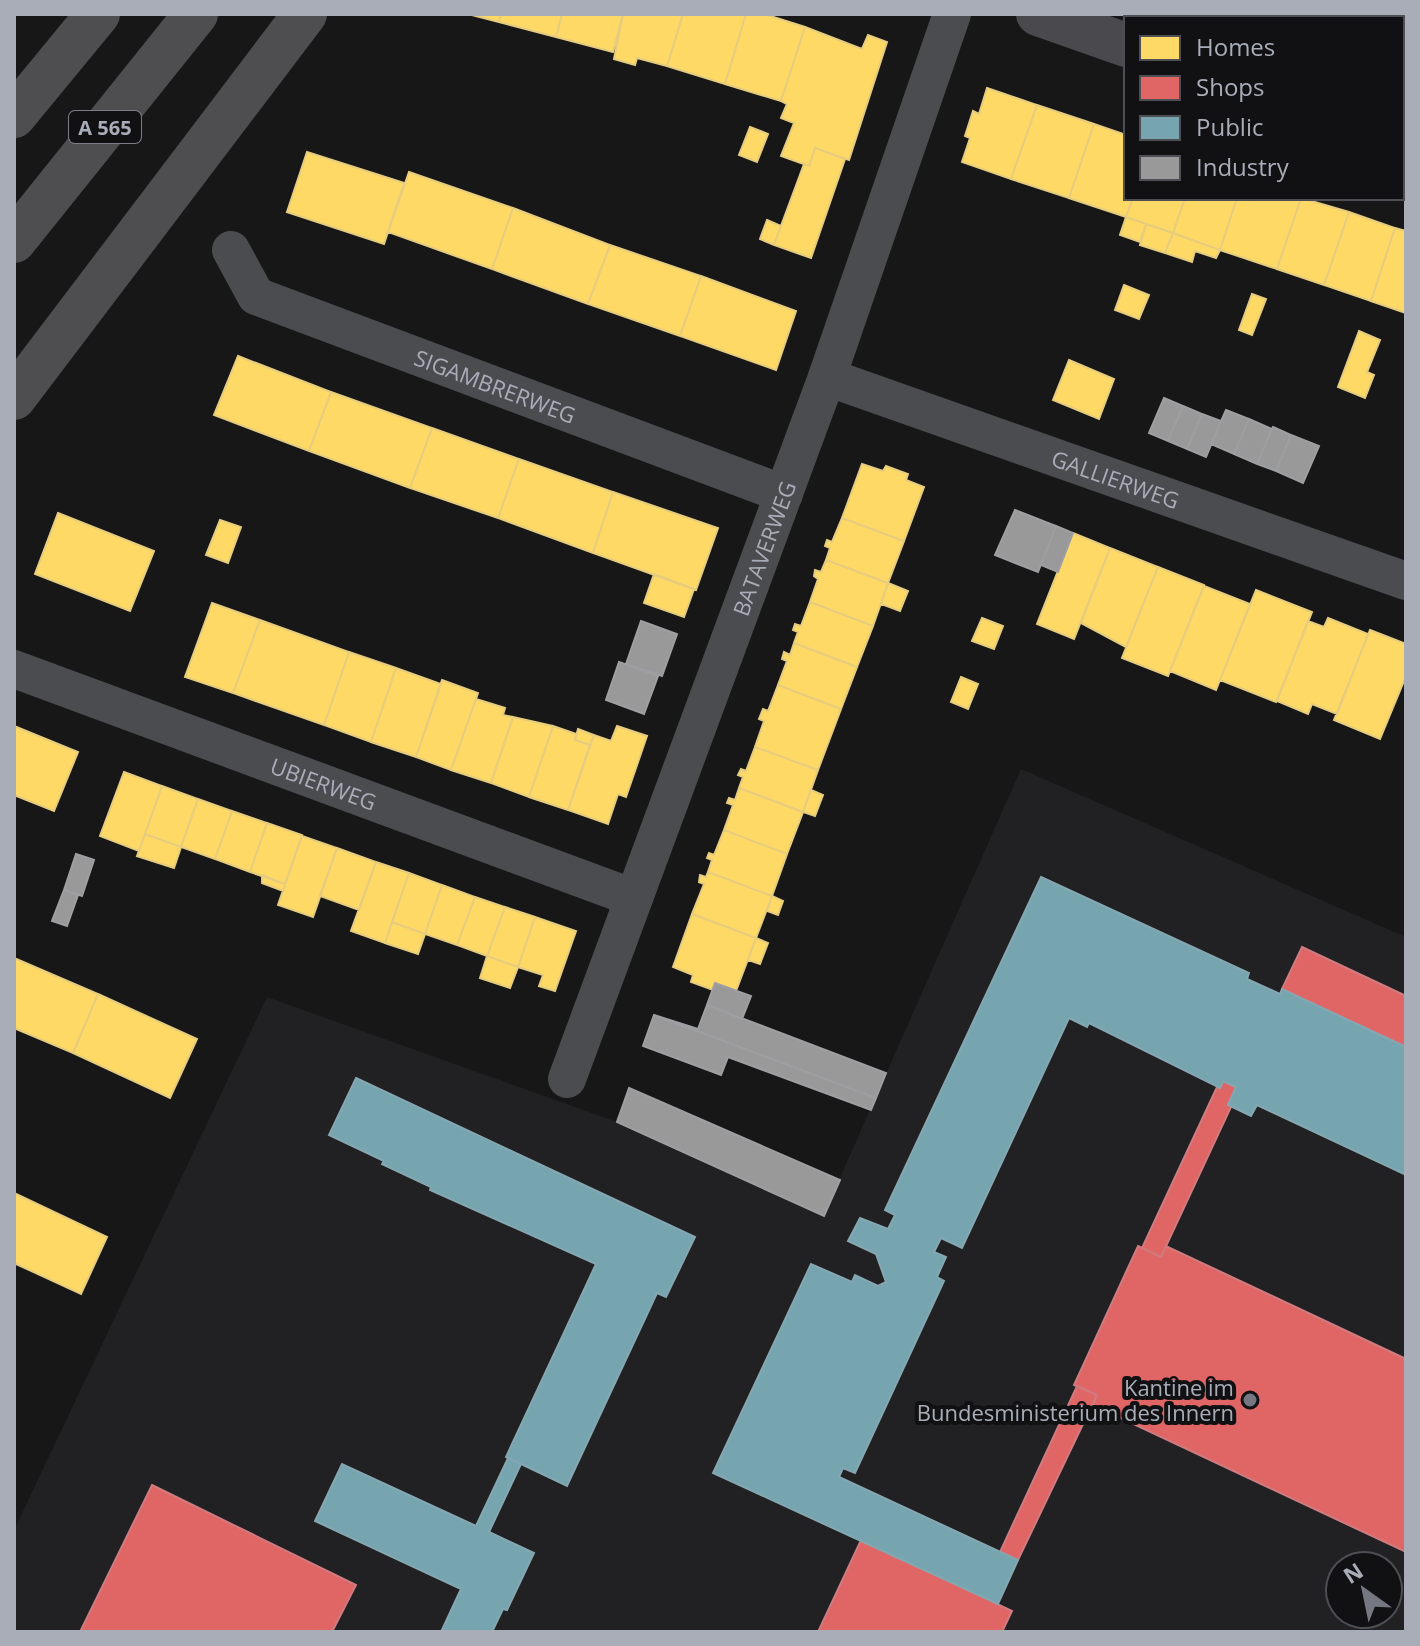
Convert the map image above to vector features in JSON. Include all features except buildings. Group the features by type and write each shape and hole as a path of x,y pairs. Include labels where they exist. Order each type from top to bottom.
{"highway":[{"path":"14,116 98,14"},
{"name":"A 565","path":"14,241 196,14"},
{"path":"14,398 305,14"}],"street":[{"name":"BATAVERWEG","path":"567,1079 827,377 952,14"},
{"path":"1038,14 1124,44"},
{"name":"SIGAMBRERWEG","path":"231,250 256,296 784,494"},
{"name":"GALLIERWEG","path":"827,377 1406,581"},
{"name":"UBIERWEG","path":"14,669 634,898"}],"shaded area":[{"path":"1021,769 1406,937 1406,1632 14,1632 14,1530 267,997 617,1122 823,1216"}],"place":[{"name":"Kantine im Bundesministerium des Innern","path":"1250,1400"}]}
